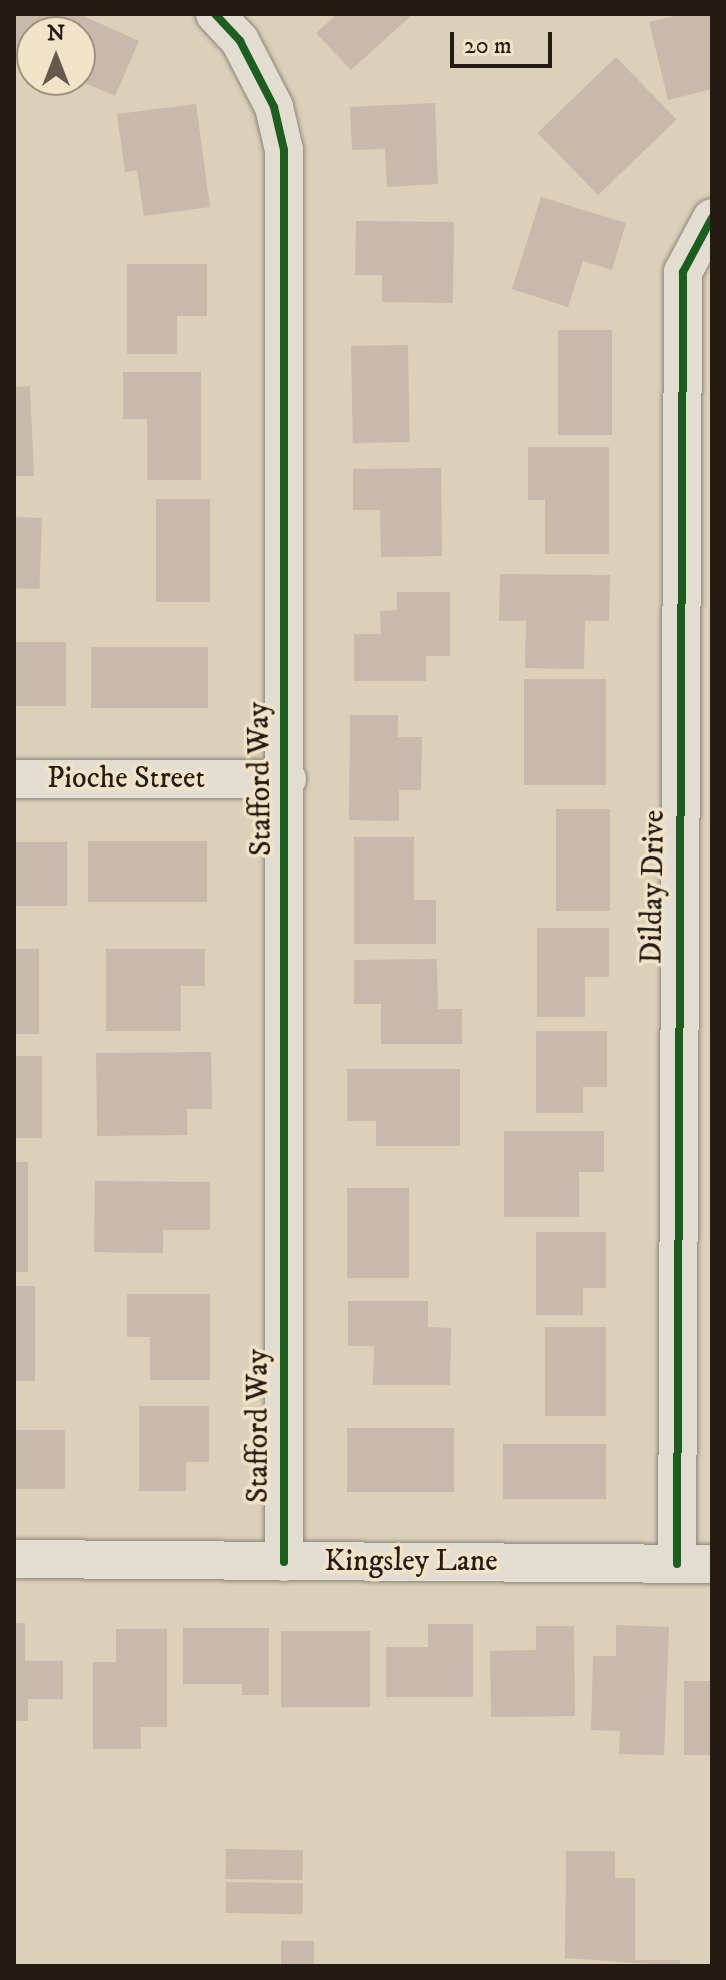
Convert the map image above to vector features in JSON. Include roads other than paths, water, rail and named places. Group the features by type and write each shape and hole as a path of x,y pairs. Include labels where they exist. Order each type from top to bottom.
{"street":[{"name":"Stafford Way","path":"215,14 240,41 274,107 284,150 287,779 284,1562"},
{"name":"Dilday Drive","path":"694,1564 683,272 712,218"},
{"name":"Pioche Street","path":"14,779 287,779"},
{"name":"Kingsley Lane","path":"14,1559 694,1564"}]}
